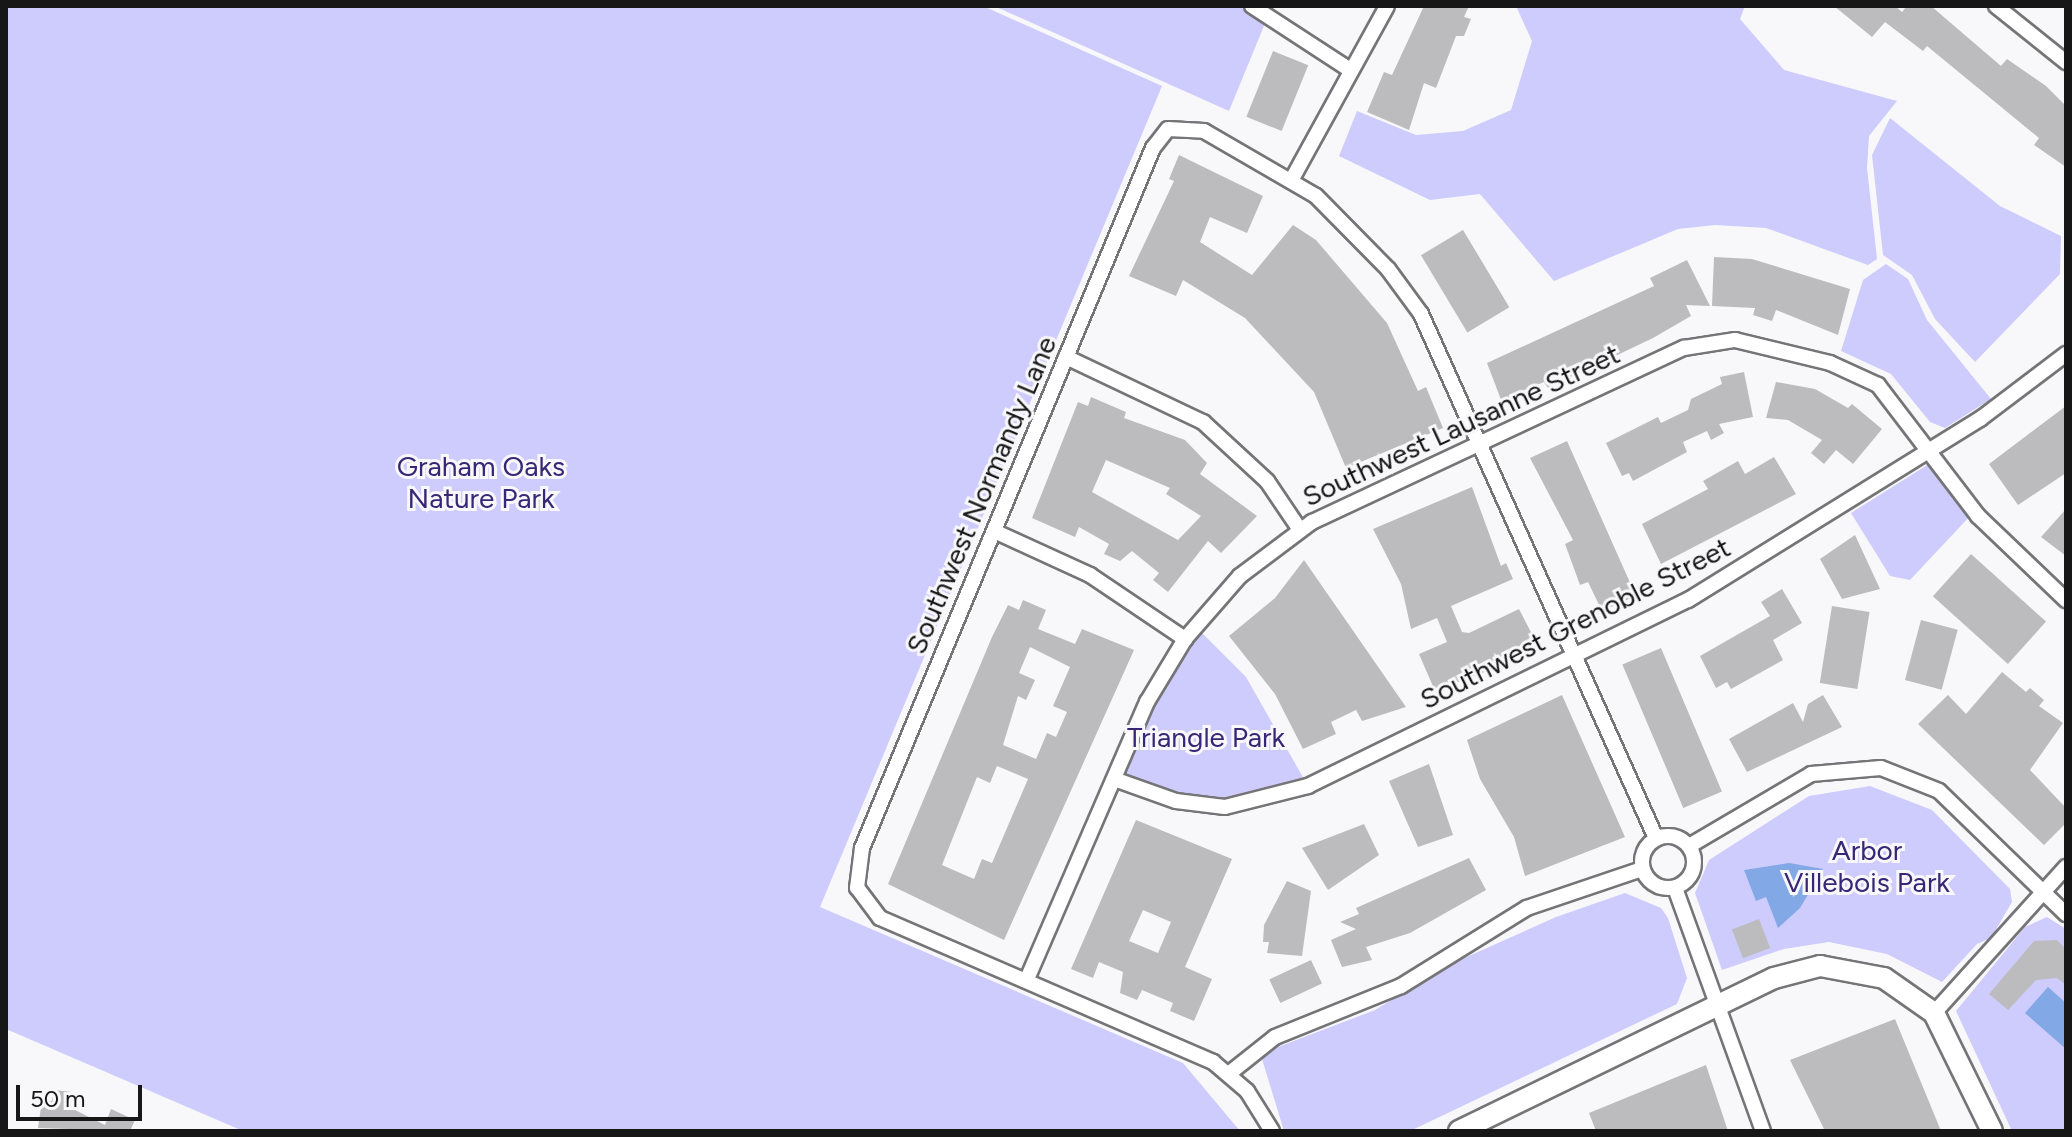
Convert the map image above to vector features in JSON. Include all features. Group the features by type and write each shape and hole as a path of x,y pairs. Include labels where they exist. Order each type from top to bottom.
{"street":[{"path":"1252,6 1350,70"},
{"path":"1387,6 1292,179 1352,229 1413,302 1484,444 1656,838"},
{"path":"1996,6 2066,62"},
{"name":"Southwest Normandy Lane","path":"1027,979 880,918 857,888 862,848 1153,148 1168,129 1204,131 1292,179"},
{"name":"Southwest Lausanne Street","path":"1027,979 1147,702 1185,639 1240,576 1300,530 1684,348 1735,340 1855,371 1893,398 1978,516 2066,600"},
{"name":"Southwest Grenoble Street","path":"1114,779 1176,801 1245,805 1308,786 1688,600 1929,450 2066,354"},
{"path":"1066,357 1203,422 1260,473 1300,530"},
{"path":"994,531 1090,575 1185,639"},
{"path":"1689,846 1811,774 1881,768 1920,780 1951,800 2041,896 2066,914"},
{"path":"1672,836 1689,846 1692,874 1675,888 1652,884 1642,869 1644,850 1656,838 1672,836"},
{"path":"1934,1013 2066,867"},
{"path":"1231,1072 1275,1037 1401,986 1527,908 1642,869"},
{"path":"1675,888 1714,1008 1763,1131"},
{"path":"1471,1128 1774,978 1820,966 1884,978 1934,1013 1992,1131"},
{"path":"1027,979 1231,1072 1272,1131"}],"green space":[{"name":"Graham Oaks Nature Park","path":"6,6 983,6 1162,86 820,907 1183,1063 1240,1131 243,1131 6,1029"},
{"path":"994,6 1244,6 1266,21 1229,111"},
{"path":"1516,6 1745,6 1740,19 1784,70 1897,101 1869,136 1867,168 1877,259 1868,265 1766,228 1715,225 1678,229 1554,281 1480,194 1430,200 1339,156 1357,111 1416,135 1463,131 1511,110 1532,41"},
{"path":"1890,118 2000,206 2061,236 2060,274 1975,362 1935,319 1912,275 1883,255 1872,155"},
{"path":"1886,264 1908,279 1927,320 1991,399 1945,428 1930,422 1891,374 1841,351 1863,280"},
{"path":"1932,462 1971,515 1910,580 1890,576 1851,513"},
{"name":"Triangle Park","path":"1195,626 1246,677 1308,786 1225,807 1114,779 1147,702"},
{"name":"Arbor Villebois Park","path":"1870,786 1932,810 2010,889 2012,902 1991,938 1977,944 1942,982 1887,954 1829,942 1784,949 1722,970 1695,893 1709,860 1809,796"},
{"path":"1625,893 1661,908 1668,918 1687,978 1677,1004 1410,1131 1284,1131 1262,1059 1278,1047 1375,1010 1451,964 1556,917"},
{"path":"2047,917 2066,929 2066,1131 2012,1131 1956,1011 2025,927"}],"shaded area":[{"path":"1789,863 1823,869 1800,908 1778,928 1766,897 1756,901 1744,870"},
{"path":"2048,987 2066,1003 2066,1049 2025,1013"}],"building":[{"path":"1424,6 1469,6 1464,17 1471,19 1464,36 1456,36 1436,88 1424,83 1409,130 1367,112 1384,72 1392,75"},
{"path":"1834,6 1895,6 1902,12 1907,6 1931,6 2001,66 2007,59 2046,86 2066,106 2066,167 2034,145 2039,138 1927,46 1923,51 1885,22 1872,37"},
{"path":"1273,51 1308,65 1282,131 1246,117"},
{"path":"1179,155 1263,196 1247,233 1210,217 1200,242 1252,275 1293,225 1316,240 1387,323 1418,391 1426,387 1443,428 1346,468 1314,392 1245,318 1183,280 1176,296 1129,276 1174,181 1169,179"},
{"path":"1463,230 1509,307 1467,332 1421,255"},
{"path":"1714,257 1752,259 1850,289 1838,335 1776,310 1772,321 1753,315 1755,308 1712,306"},
{"path":"1687,260 1710,306 1686,305 1691,316 1653,338 1548,388 1544,382 1517,393 1519,398 1503,405 1487,363 1654,286 1650,278"},
{"path":"1744,372 1753,417 1719,424 1724,433 1711,440 1707,431 1683,442 1687,452 1633,481 1629,473 1622,476 1606,443 1658,417 1661,423 1688,410 1691,399 1722,384 1720,377"},
{"path":"1776,382 1815,389 1848,408 1852,404 1882,429 1853,464 1836,450 1824,464 1811,453 1822,440 1788,420 1766,418"},
{"path":"1091,397 1126,412 1124,418 1185,440 1207,463 1200,474 1257,516 1221,553 1208,541 1168,592 1153,580 1159,573 1132,551 1120,561 1104,554 1109,544 1079,527 1075,537 1032,518 1078,402 1088,406","holes":["1106,460 1170,488 1166,494 1201,516 1178,540 1092,492"]},
{"path":"2066,406 2066,473 2018,505 1989,464"},
{"path":"1567,441 1636,596 1602,611 1588,582 1580,585 1565,544 1573,540 1530,458"},
{"path":"1774,457 1796,494 1661,564 1642,524 1708,489 1703,481 1738,461 1745,474"},
{"path":"1472,487 1501,566 1506,563 1513,579 1451,606 1462,632 1469,633 1519,609 1534,638 1483,667 1485,672 1435,691 1419,654 1447,642 1437,618 1411,629 1401,584 1373,529"},
{"path":"2066,509 2066,556 2041,537"},
{"path":"1855,535 1880,589 1842,599 1820,559"},
{"path":"1971,554 2046,622 2008,664 1933,596"},
{"path":"1304,560 1406,707 1362,721 1356,710 1331,722 1336,734 1303,749 1275,694 1229,636 1275,598"},
{"path":"1782,589 1802,623 1773,640 1783,660 1731,689 1727,682 1716,688 1700,656 1770,616 1761,602"},
{"path":"1023,600 1046,610 1038,629 1075,644 1082,629 1134,650 1004,940 888,884 992,637 1008,605 1019,610","holes":["1030,647 1070,667 1053,706 1067,712 1056,737 1047,733 1036,759 1003,745 1018,696 1026,700 1035,680 1019,673","997,766 1028,779 992,863 982,859 974,879 942,865 977,777 990,783"]},
{"path":"1832,606 1870,612 1857,689 1820,683"},
{"path":"1921,620 1958,630 1942,690 1905,680"},
{"path":"1661,648 1722,792 1683,808 1622,664"},
{"path":"2002,672 2026,692 2030,688 2044,700 2039,706 2063,723 2030,770 2066,808 2066,823 2044,845 1918,724 1948,695 1966,714"},
{"path":"1562,695 1625,837 1525,876 1514,837 1480,779 1467,740"},
{"path":"1823,695 1842,727 1747,772 1729,739 1793,703 1803,722 1808,704"},
{"path":"1429,764 1453,835 1418,847 1389,781"},
{"path":"1136,820 1232,859 1185,967 1212,979 1194,1021 1170,1011 1173,1003 1142,990 1137,1000 1120,993 1123,972 1099,962 1093,978 1071,969","holes":["1143,910 1171,922 1158,953 1129,941"]},
{"path":"1364,824 1379,855 1328,890 1302,848"},
{"path":"1469,858 1486,890 1410,933 1366,947 1372,960 1342,967 1331,940 1356,929 1340,922 1359,914 1356,908"},
{"path":"1287,881 1311,891 1302,956 1267,953 1269,942 1263,942 1264,925"},
{"path":"1759,919 1770,948 1743,958 1732,929"},
{"path":"2057,940 2066,949 2066,985 2057,978 2036,980 2008,1010 1989,994 2034,941"},
{"path":"1311,960 1322,984 1280,1003 1269,979"},
{"path":"1895,1019 1941,1131 1825,1131 1790,1060"},
{"path":"1706,1065 1728,1131 1596,1131 1589,1113"},
{"path":"54,1090 72,1092 73,1109 105,1125 111,1109 135,1120 130,1131 38,1128 42,1100 52,1101"}]}
